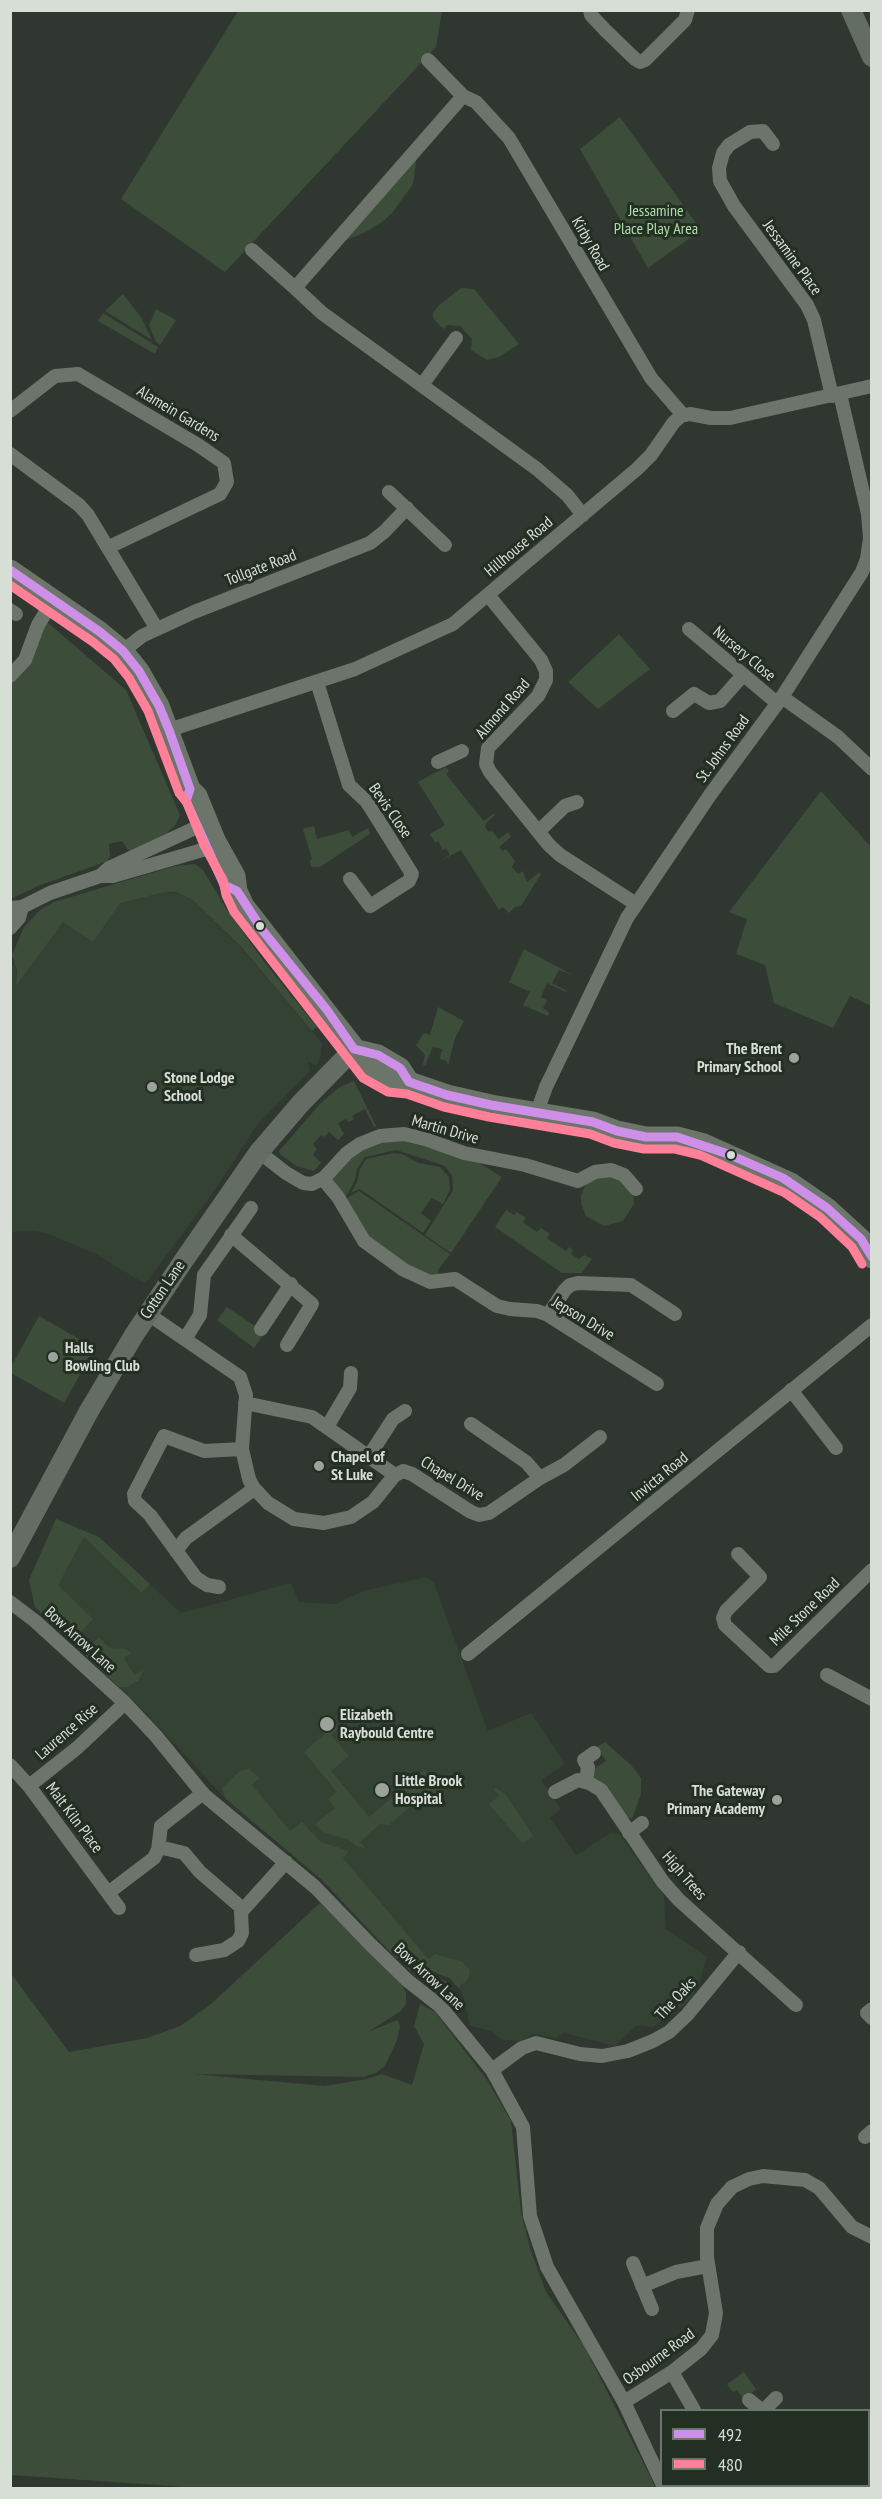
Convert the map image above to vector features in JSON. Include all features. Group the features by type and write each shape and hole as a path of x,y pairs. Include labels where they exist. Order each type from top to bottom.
{"main road":[{"path":"851,10 872,57"},
{"path":"10,570 100,632 123,651 139,671 152,692 190,789 186,801 206,835 235,876 237,891 263,931 327,1010 354,1048 378,1055 400,1068 409,1082 447,1095 593,1122 617,1131 646,1137 676,1137 704,1144 783,1178 827,1208 866,1241 872,1258"},
{"name":"Cotton Lane","path":"10,1558 89,1411 148,1314 259,1152 301,1103 354,1048"}],"street":[{"path":"590,10 592,16 639,62 645,60 685,20 688,10"},
{"name":"Kirby Road","path":"428,60 463,96 476,102 490,114 514,145 600,295 651,378 683,415"},
{"path":"295,288 463,96"},
{"name":"Jessamine Place","path":"773,144 763,131 750,132 729,145 721,160 720,181 734,206 807,305 814,320 836,395"},
{"path":"252,250 322,313 537,469 567,495 584,514"},
{"path":"422,385 456,338"},
{"name":"Alamein Gardens","path":"10,411 54,376 78,374 198,445 224,463 228,479 220,494 109,547"},
{"path":"683,415 730,418 872,386"},
{"name":"St. Johns Road","path":"537,1112 546,1087 602,966 636,904 710,795 780,700 856,585 867,559 870,538 868,514 836,395"},
{"name":"Hillhouse Road","path":"168,730 317,682 378,659 440,631 461,618 644,463 675,420 683,415"},
{"path":"10,454 79,505 109,547 157,629"},
{"path":"388,492 445,545"},
{"name":"Tollgate Road","path":"123,651 133,642 194,612 370,543 407,508"},
{"name":"Almond Road","path":"488,595 541,660 546,671 543,688 493,742 485,756 490,772 538,832 560,855 636,904"},
{"path":"10,676 25,660 40,620 54,599"},
{"name":"Nursery Close","path":"689,629 743,675 838,737 872,769"},
{"path":"673,711 694,694 715,704 743,675"},
{"name":"Bevis Close","path":"317,682 349,785 367,802 412,874 409,881 370,906 350,879"},
{"path":"438,762 462,751"},
{"path":"538,832 565,806 577,802"},
{"path":"10,928 19,918 16,908 50,893 100,876 112,876 206,835"},
{"path":"100,876 109,868 206,835"},
{"name":"Martin Drive","path":"323,1179 356,1146 377,1136 397,1134 425,1139 476,1156 525,1165 578,1181 595,1172 611,1170 624,1175 636,1189"},
{"path":"259,1152 303,1183 312,1184 323,1179"},
{"name":"Jepson Drive","path":"323,1179 339,1199 364,1241 404,1270 430,1282 458,1280 497,1306 510,1310 537,1311 548,1315 657,1384"},
{"path":"185,1339 200,1315 203,1276 251,1208"},
{"path":"231,1235 312,1304 287,1345"},
{"path":"548,1315 564,1291 570,1285 578,1283 631,1285 675,1314"},
{"path":"261,1329 291,1284"},
{"name":"Chapel Drive","path":"148,1314 237,1374 245,1388 242,1449 246,1471 254,1489 268,1503 287,1516 305,1522 329,1523 351,1517 377,1499 395,1475 402,1471 409,1472 479,1515 489,1513 540,1478"},
{"name":"Invicta Road","path":"468,1654 872,1325"},
{"path":"327,1428 350,1388 351,1373"},
{"path":"791,1390 836,1448"},
{"path":"245,1403 306,1415 395,1475"},
{"path":"369,1456 393,1419 405,1411"},
{"path":"471,1424 526,1462 540,1478 561,1467 600,1437"},
{"path":"219,1587 207,1585 196,1578 150,1515 135,1501 134,1494 161,1440 167,1436 204,1451 242,1449"},
{"path":"176,1551 186,1538 254,1489"},
{"name":"Mile Stone Road","path":"738,1554 765,1582 726,1611 723,1618 725,1624 769,1666 774,1666 872,1570"},
{"name":"Bow Arrow Lane","path":"10,1602 36,1621 125,1703 156,1736 203,1793 315,1887 408,1981 440,2006 492,2070 523,2127 530,2216 547,2267 624,2402 660,2480"},
{"path":"838,1675 872,1700"},
{"name":"Laurence Rise","path":"29,1786 77,1748 125,1703"},
{"path":"555,1792 572,1781 586,1782 588,1767 584,1760 594,1753"},
{"name":"Malt Kiln Place","path":"10,1765 29,1786 119,1908"},
{"name":"High Trees","path":"586,1782 601,1790 628,1833 663,1882 679,1900 796,2005"},
{"path":"108,1893 153,1859 159,1847 162,1825 203,1793"},
{"path":"628,1833 642,1823"},
{"path":"159,1847 182,1852 197,1870 243,1909"},
{"path":"196,1955 224,1950 238,1941 242,1933 240,1918 243,1909 286,1862"},
{"name":"The Oaks","path":"492,2070 522,2048 536,2043 580,2054 603,2056 628,2051 654,2041 669,2032 687,2015 739,1952"},
{"path":"872,2009 867,2013 872,2018"},
{"name":"Osbourne Road","path":"624,2402 672,2372 701,2349 713,2333 716,2313 708,2266 707,2231 717,2204 732,2187 760,2176 787,2176 812,2183 822,2191 849,2225 860,2233 872,2237"},
{"path":"633,2263 652,2309"},
{"path":"642,2286 671,2274 708,2266"},
{"path":"672,2372 693,2409"},
{"path":"749,2400 768,2405"}],"shaded area":[{"name":"Stone Lodge School","path":"166,892 182,894 193,900 244,951 322,1043 321,1055 316,1066 308,1062 310,1071 257,1125 213,1193 145,1284 96,1254 51,1235 36,1231 11,1232 11,966 15,963 17,979 67,915"},
{"name":"Little Brook Hospital","path":"56,1519 99,1537 181,1613 291,1583 299,1602 335,1604 363,1591 426,1577 434,1583 488,1731 531,1713 565,1764 541,1780 561,1809 550,1818 576,1855 610,1833 619,1834 664,1895 666,1929 707,1957 698,1987 686,2004 653,2027 637,2025 615,2046 564,2033 556,2038 533,2034 521,2041 502,2040 491,2031 470,2026 463,1994 451,1979 396,1958 321,1879 226,1799 138,1705 35,1607 29,1580"}],"green space":[{"path":"238,11 442,11 436,47 225,272 121,199"},
{"name":"Jessamine Place Play Area","path":"620,117 701,230 648,268 580,149"},
{"path":"418,148 413,184 392,213 366,232 334,245"},
{"path":"461,288 474,289 519,344 499,357 487,360 471,350 472,339 460,326 447,325 444,329 440,326 433,318 433,313 438,306"},
{"path":"123,294 141,317 152,340 105,311"},
{"path":"156,309 176,320 160,345 156,342 149,325"},
{"path":"103,313 158,347 155,354 98,321"},
{"path":"46,621 126,690 180,815 176,824 165,835 134,850 128,850 122,841 109,844 108,861 38,886 11,899 11,680 28,666"},
{"path":"619,634 650,669 598,709 568,682"},
{"path":"446,767 449,771 446,774 484,821 494,813 495,815 486,823 485,827 489,832 492,831 499,839 508,832 511,837 499,847 503,851 506,849 515,861 512,867 518,874 523,871 527,882 540,872 541,874 521,906 515,907 509,913 503,907 499,910 461,850 437,863 450,855 446,848 441,851 442,848 438,841 435,843 430,834 445,825 418,782"},
{"path":"821,791 871,847 871,1006 850,996 833,1028 774,1003 765,965 736,954 747,919 729,912"},
{"path":"314,826 317,839 349,830 352,837 368,828 370,834 320,867 311,867 312,859 303,829"},
{"path":"195,864 203,870 227,910 265,963 317,1027 312,1031 243,949 193,900 176,892 166,892 120,903 93,942 63,922 16,986 17,970 12,955 24,927 40,910 54,902 175,866"},
{"path":"524,949 573,975 559,970 552,983 566,992 547,983 541,997 547,1000 543,1008 549,1012 548,1016 523,1005 530,992 509,982"},
{"path":"438,1007 464,1021 455,1038 448,1066 447,1061 440,1059 442,1049 433,1047 423,1065 425,1055 416,1045 424,1033 430,1035"},
{"path":"354,1081 376,1126 374,1127 365,1109 352,1116 354,1120 348,1122 346,1119 338,1123 344,1134 338,1140 329,1132 324,1137 321,1135 313,1144 317,1149 313,1155 321,1163 314,1171 296,1166 280,1154 279,1151 320,1104 338,1088"},
{"path":"406,1139 476,1161 502,1177 451,1253 425,1235 453,1190 452,1176 445,1166 396,1150 365,1157 357,1169 355,1180 346,1197 331,1179 351,1156 371,1144"},
{"path":"394,1153 402,1154 419,1163 440,1167 449,1177 450,1190 443,1204 432,1198 421,1213 431,1221 423,1233 360,1189 351,1193 366,1159"},
{"path":"613,1173 633,1191 634,1204 623,1221 604,1226 586,1216 581,1203 581,1195 587,1182"},
{"path":"359,1191 450,1254 438,1270 439,1279 428,1279 371,1244 343,1200"},
{"path":"506,1210 514,1215 517,1212 526,1218 523,1222 537,1232 541,1228 550,1234 547,1238 566,1251 569,1247 573,1250 571,1254 579,1259 584,1255 592,1259 582,1273 562,1273 495,1227"},
{"path":"227,1307 265,1333 254,1348 217,1320"},
{"name":"Halls Bowling Club","path":"39,1316 95,1348 64,1403 11,1373 11,1367"},
{"path":"56,1519 99,1537 150,1584 142,1593 84,1537 58,1585 93,1619 80,1633 92,1644 99,1638 110,1648 125,1649 132,1653 124,1658 134,1675 143,1670 138,1681 127,1687 119,1687 35,1607 29,1580"},
{"path":"335,1725 338,1729 331,1735 349,1756 331,1771 369,1817 425,1770 446,1794 435,1803 426,1793 389,1825 380,1824 360,1842 365,1848 323,1832 315,1824 335,1808 328,1799 337,1792 304,1752"},
{"path":"605,1742 631,1765 641,1778 641,1794 632,1819 626,1816 608,1787 605,1788 593,1780 594,1769 606,1761 597,1747"},
{"path":"249,1769 260,1778 252,1785 290,1831 302,1822 321,1842 349,1851 343,1858 428,1959 435,1954 461,1961 470,1970 468,1979 458,1988 450,1978 396,1958 321,1879 226,1799 222,1789 225,1785 240,1771"},
{"path":"494,1789 506,1795 533,1836 523,1844 489,1804 499,1796"},
{"path":"320,1903 401,1982 406,1993 406,2004 401,2011 368,2032 397,2020 400,2026 397,2040 385,2066 376,2073 363,2077 194,2074 325,2086 367,2079 382,2074 412,2085 424,2044 414,2026 420,2004 435,2012 487,2080 511,2121 521,2212 530,2248 546,2292 584,2346 656,2488 200,2488 11,2475 10,1972 69,2052 147,2038 180,2026 211,2004"},
{"path":"405,1966 446,1981 452,1988 443,1992 436,1991"},
{"path":"744,2372 756,2389 744,2400 737,2390 733,2392 727,2384"}],"transit line":[{"name":"492","path":"10,570 100,632 123,651 139,671 159,706 169,730 190,789 186,801 224,885 237,891 263,931 327,1010 354,1049 378,1055 400,1068 409,1082 447,1095 491,1105 593,1122 617,1131 646,1137 677,1137 728,1154 783,1178 827,1208 861,1239 872,1257"},
{"name":"480","path":"10,585 93,642 114,659 129,678 148,711 179,793 187,803 204,845 223,880 226,895 234,912 363,1078 388,1092 407,1094 444,1107 590,1134 614,1143 644,1149 675,1149 700,1155 785,1193 820,1217 852,1247 862,1264"}],"place":[{"name":"The Brent Primary School","path":"794,1058"},
{"name":"Stone Lodge School","path":"152,1087"},
{"name":"Halls Bowling Club","path":"53,1357"},
{"name":"Chapel of St Luke","path":"319,1466"},
{"name":"Elizabeth Raybould Centre","path":"327,1724"},
{"name":"Little Brook Hospital","path":"382,1790"},
{"name":"The Gateway Primary Academy","path":"777,1800"}]}
